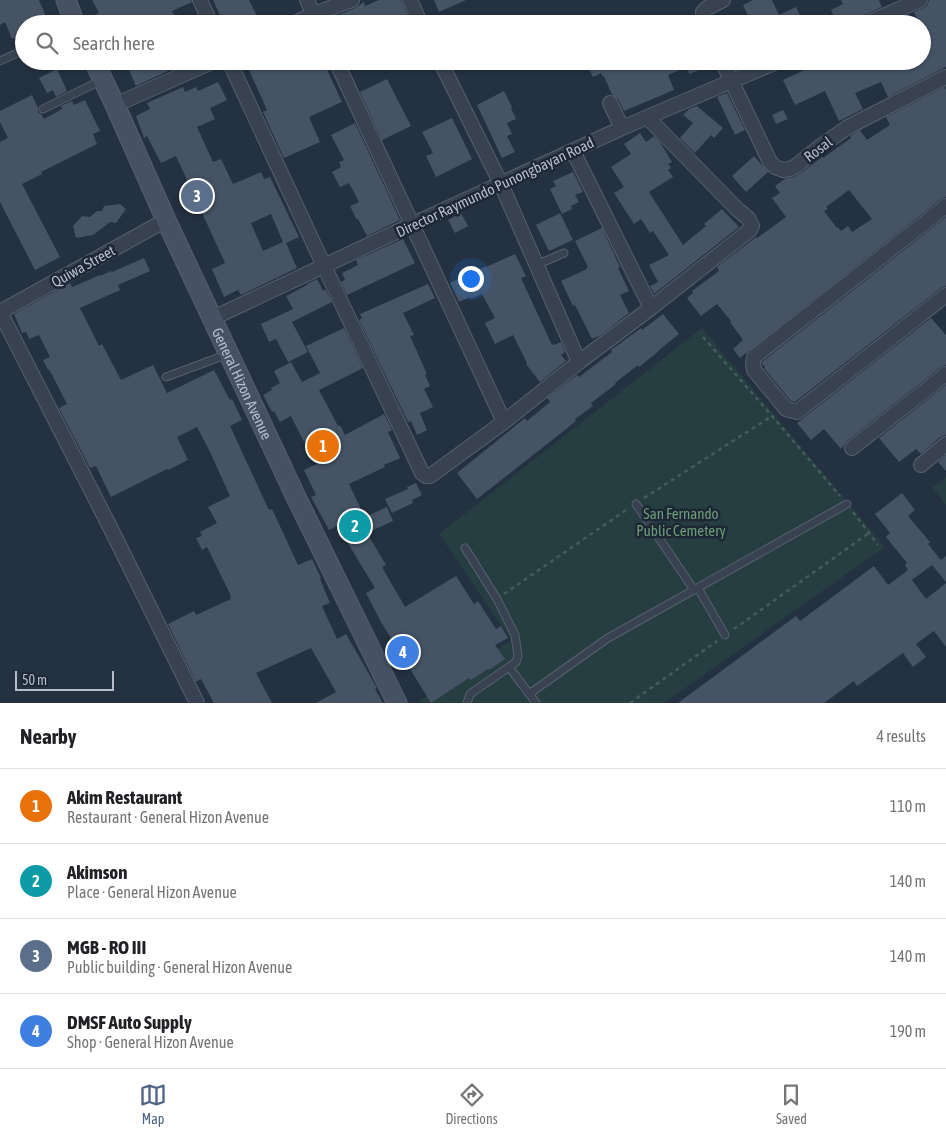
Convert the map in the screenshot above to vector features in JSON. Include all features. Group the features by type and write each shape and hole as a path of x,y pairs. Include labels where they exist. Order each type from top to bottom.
{"main road":[{"path":"66,0 72,15"},
{"name":"General Hizon Avenue","path":"98,70 166,220 295,495 397,703"}],"street":[{"path":"200,0 207,15"},
{"path":"307,0 314,15"},
{"path":"324,15 352,0"},
{"path":"410,0 418,15"},
{"path":"703,15 707,8 723,0"},
{"path":"886,15 920,0"},
{"path":"115,106 194,70"},
{"path":"233,70 422,473 426,476 430,476 504,422 750,230 752,226 748,218 648,118"},
{"path":"340,70 504,422"},
{"path":"444,70 501,184 579,362"},
{"name":"Rosal","path":"726,70 770,162 775,167 783,170 796,166 848,127 946,77"},
{"name":"Director Raymundo Punongbayan Road","path":"213,318 622,128 759,70"},
{"path":"610,103 622,128"},
{"path":"573,151 651,308"},
{"path":"946,206 754,357 752,363 754,370 786,409 796,412 946,295"},
{"name":"Quiwa Street","path":"0,312 166,220"},
{"path":"0,312 197,703"},
{"path":"852,448 946,374"},
{"path":"921,465 946,444"}],"lane":[{"path":"0,61 15,54"},
{"path":"43,109 103,80"},
{"path":"536,265 564,253"},
{"path":"166,377 229,354"},
{"path":"636,504 696,589 725,635"},
{"path":"529,694 608,638 847,504"},
{"path":"465,548 515,635 518,656 516,662 510,667 470,694 468,703"},
{"path":"510,667 536,703"}],"path":[{"path":"703,337 847,504 878,545"},
{"path":"630,703 869,533"}],"green space":[{"name":"San Fernando Public Cemetery","path":"702,328 885,547 664,703 420,703 419,701 511,640 439,534"},
{"path":"946,477 946,505 932,488"}],"building":[{"path":"0,0 39,0 45,15 15,15 15,38 12,39 5,22 0,25"},
{"path":"92,0 191,0 192,2 172,11 174,15 94,15 99,13"},
{"path":"213,0 249,0 256,15 220,15"},
{"path":"379,0 401,0 408,15 338,15 364,2 365,6"},
{"path":"434,0 466,0 439,12"},
{"path":"753,0 772,0 779,15 748,15 743,5"},
{"path":"841,0 879,0 882,7 864,15 833,15 831,10 843,4"},
{"path":"929,0 946,0 946,67 888,97 881,82 855,93 863,109 839,121 825,91 795,105 783,80 805,70 931,70 931,15 915,15 914,12 927,6"},
{"path":"796,7 800,15 779,15"},
{"path":"57,70 67,91 56,97 53,90 47,93 39,78"},
{"path":"129,70 168,71 136,86"},
{"path":"249,70 327,70 342,102 309,117 320,142 284,158 263,112 267,110"},
{"path":"590,70 680,70 668,75 674,90 624,111 618,99 612,95 604,76 601,73 593,77"},
{"path":"688,70 699,70 689,74"},
{"path":"387,79 411,126 382,140 360,92"},
{"path":"218,82 227,100 210,108 215,119 197,127 213,162 221,159 233,184 261,172 264,179 270,177 299,237 286,243 297,268 241,295 238,290 224,297 212,269 225,263 176,156 161,163 147,136 144,138 136,116 150,109 147,103 183,87 185,92 196,87 198,91","holes":["271,214 283,242 263,251 251,223"]},
{"path":"945,87 946,197 941,199 740,358 733,349 743,340 717,304 701,316 687,298 693,293 692,291 719,271 717,267 786,217 772,198 780,193 775,186 786,178 794,177 801,173 860,130 867,140 890,125 886,117","holes":["849,190 872,219 852,232 848,226 841,231 824,211 828,209 826,207"]},
{"path":"504,91 516,119 507,123 512,134 507,136 515,152 502,158 477,105"},
{"path":"727,93 745,130 735,135 717,97"},
{"path":"32,95 38,112 44,119 62,109 61,106 72,101 74,105 85,100 100,131 93,134 97,144 41,172 42,174 22,184 60,257 35,270 0,202 0,142 8,138 0,122 0,111"},
{"path":"697,106 723,128 714,138 711,135 695,153 680,138 693,123 683,115 689,109"},
{"path":"783,110 788,119 776,124 772,115"},
{"path":"452,118 472,159 436,177 426,156 433,153 422,132"},
{"path":"355,123 400,220 367,236 350,206 359,202 349,183 340,187 332,172 341,167 339,162 344,160 331,135"},
{"path":"640,133 646,142 654,136 660,142 672,162 668,164 671,168 668,170 673,177 649,192 683,245 706,226 704,224 722,209 739,227 654,294 650,286 658,282 649,265 669,255 653,231 650,233 641,219 634,224 614,193 624,187 611,167 631,154 624,144"},
{"path":"754,156 768,172 746,192 732,176"},
{"path":"573,172 583,192 575,195 579,202 571,206 572,209 562,214 550,189 556,186 553,181"},
{"path":"120,204 126,209 116,223 110,222 93,235 76,238 73,226 82,216 90,217 97,211 102,211 104,206"},
{"path":"461,213 468,226 455,233 448,220"},
{"path":"560,213 573,240 549,251 536,225"},
{"path":"946,217 946,286 795,402 791,401 764,368 762,362"},
{"path":"602,228 629,291 620,295 629,313 601,335 592,339 561,281 588,267 575,241"},
{"path":"403,239 415,263 347,295 341,282 345,280 342,273 358,265 356,260"},
{"path":"515,254 526,276 521,278 552,345 561,342 565,352 561,355 566,361 540,382 526,364 513,335 495,344 485,323 495,318 482,294 459,302 450,283"},
{"path":"144,258 150,271 118,285 120,290 80,308 99,346 102,344 121,380 153,365 167,393 214,370 230,400 232,399 242,420 230,426 269,510 272,509 298,565 312,559 330,603 322,606 337,639 346,634 377,688 375,689 383,703 316,703 336,692 311,648 256,673 272,703 214,703 201,679 196,682 168,624 194,611 196,615 231,599 207,547 202,550 196,538 202,536 200,532 217,523 208,507 230,496 210,452 197,427 177,437 188,460 111,497 96,466 90,468 59,408 67,404 43,360 50,357 39,335 29,339 26,332 22,333 14,314 70,283 72,287"},
{"path":"317,279 323,291 325,289 332,302 292,322 308,352 288,362 276,339 269,342 261,324 293,309 286,296"},
{"path":"428,284 435,298 403,313 414,335 410,336 427,374 425,375 430,386 424,389 433,407 420,413 427,430 417,435 411,421 408,422 359,320 362,318 360,314"},
{"path":"663,314 679,334 639,367 638,365 615,383 591,403 593,406 575,419 576,421 477,499 457,473 525,418 527,421 550,402 547,398 577,375 579,377 612,352 611,350"},
{"path":"931,318 946,335 946,365 847,441 841,449 824,429 811,440 797,423"},
{"path":"344,328 363,368 319,390 338,426 340,425 345,435 384,414 392,430 388,432 400,458 349,484 363,513 367,516 387,507 393,521 367,533 386,565 382,567 405,607 456,576 474,604 478,601 496,629 501,626 508,638 495,645 505,659 471,680 469,678 431,703 381,622 366,593 375,588 346,540 344,541 337,526 329,530 311,497 316,495 304,470 327,459 315,436 304,442 291,416 280,422 263,395 280,383 274,371 291,362 302,382 320,373 306,346"},
{"path":"946,385 946,435 940,437 921,454 916,449 899,462 879,438"},
{"path":"946,455 946,471 938,462"},
{"path":"416,483 422,495 412,500 413,503 392,513 385,499 408,489 407,487"},
{"path":"902,493 915,510 908,516 930,542 928,544 941,560 946,556 946,582 932,565 912,580 926,599 946,583 946,647 934,631 916,644 926,657 913,667 903,653 857,686 854,681 824,703 678,703 796,616 800,621 874,566 888,585 908,570 905,565 907,563 886,537 890,533 875,514"}],"place":[{"name":"MGB - RO III","path":"197,196"},
{"name":"Akim Restaurant","path":"323,446"},
{"name":"Akimson","path":"355,526"},
{"name":"DMSF Auto Supply","path":"403,652"}]}
